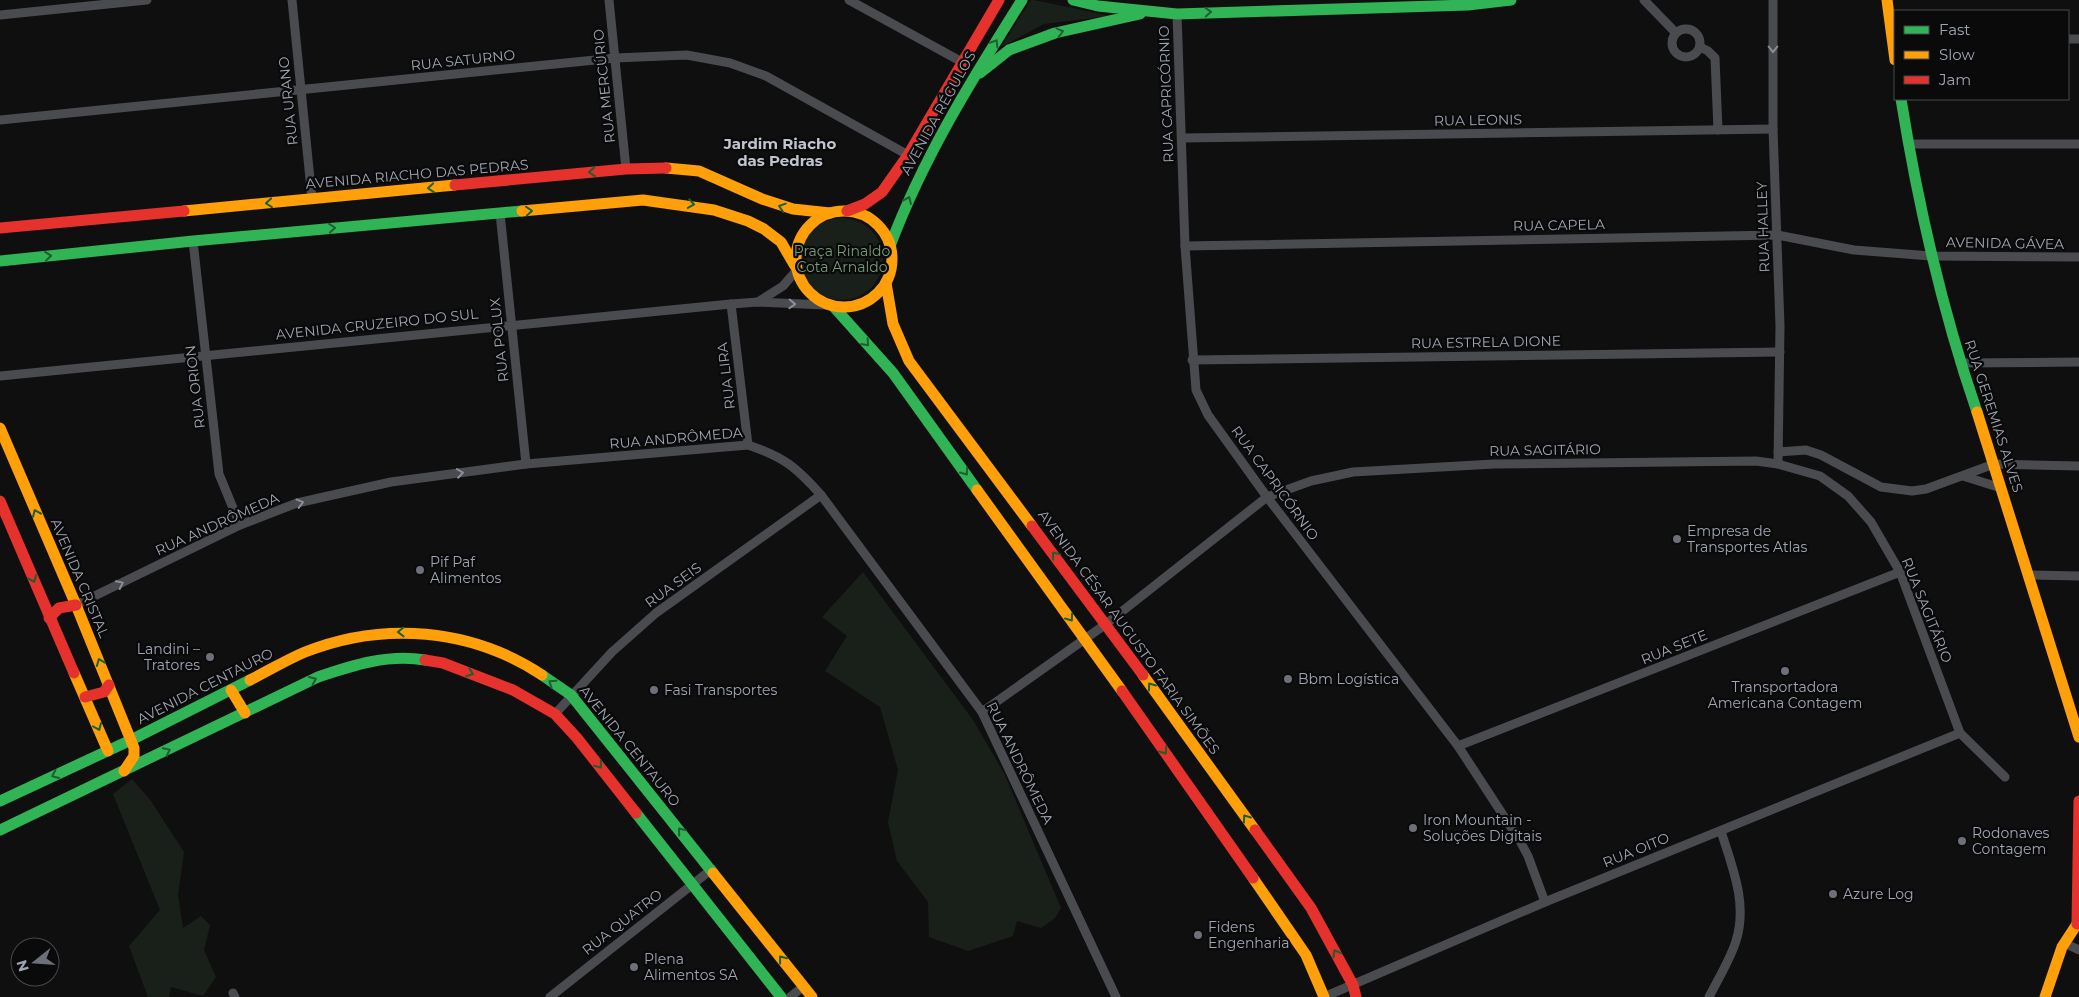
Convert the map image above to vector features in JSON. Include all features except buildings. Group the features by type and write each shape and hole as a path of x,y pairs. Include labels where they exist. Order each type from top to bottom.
{"street":[{"path":"0,15 147,0"},
{"name":"RUA URANO","path":"292,0 312,199"},
{"name":"RUA MERCÚRIO","path":"609,0 626,169"},
{"path":"849,0 962,62"},
{"name":"AVENIDA RÉGULOS","path":"847,211 865,204 882,192 908,155 999,0"},
{"name":"AVENIDA RÉGULOS","path":"890,246 914,187 972,79 1022,0"},
{"path":"1073,0 1098,6 1177,14 1233,6 1468,5 1511,0"},
{"path":"1644,0 1676,33"},
{"name":"RUA HALLEY","path":"1773,0 1774,129 1780,352 1778,464"},
{"path":"1887,0 1894,39"},
{"path":"972,79 1009,50 1055,33 1151,11"},
{"name":"RUA CAPRICÓRNIO","path":"1177,14 1185,246 1192,360 1196,390 1208,415 1267,497 1458,746 1528,856 1545,902"},
{"path":"1683,29 1692,30 1698,35 1700,47 1698,51 1690,56 1677,54 1672,42 1676,33 1683,29"},
{"path":"1700,47 1708,51 1715,58 1718,130"},
{"name":"RUA SATURNO","path":"0,120 615,58 687,56 730,63 766,76 908,155"},
{"name":"RUA GEREMIAS ALVES","path":"1901,100 1908,144 1931,256 1960,363 1994,464 2079,737"},
{"name":"RUA LEONIS","path":"1182,138 1774,129"},
{"path":"1908,144 2079,144"},
{"name":"AVENIDA RIACHO DAS PEDRAS","path":"0,228 626,169 697,170 776,205 809,213 830,213"},
{"path":"0,261 193,241 643,200 693,204 743,219 763,229 780,241 796,268 802,285 812,297 830,306 894,373 1085,639 1301,948 1324,997"},
{"path":"796,268 798,245 807,227 818,218 830,213 847,211 861,214 874,222 884,232 890,246 892,258 891,271 886,283 876,295 864,304 849,308 830,306"},
{"name":"RUA POLUX","path":"500,213 526,464"},
{"name":"RUA CAPELA","path":"1185,246 1777,235 1854,250 1931,256"},
{"name":"RUA ORION","path":"193,241 219,474 240,525"},
{"name":"AVENIDA GÁVEA","path":"1931,256 2079,257"},
{"name":"AVENIDA CRUZEIRO DO SUL","path":"758,302 784,286 796,268"},
{"name":"AVENIDA CÉSAR AUGUSTO FARIA SIMÕES","path":"886,283 893,324 909,361 1106,624 1311,908 1353,985 1356,997"},
{"name":"AVENIDA CRUZEIRO DO SUL","path":"0,376 206,357 511,324 731,304 758,302 830,306"},
{"name":"RUA LIRA","path":"731,304 748,445"},
{"name":"RUA ESTRELA DIONE","path":"1192,360 1780,352"},
{"path":"1960,363 2079,362"},
{"name":"AVENIDA CRISTAL","path":"0,428 76,605 131,740"},
{"name":"RUA ANDRÔMEDA","path":"76,605 240,525 297,503 391,482 526,464 748,445 775,454 802,473 821,495 982,712 1116,997"},
{"path":"1778,452 1806,450 1821,455 1869,482 1894,490 1912,492 1926,489 1994,464 2079,466"},
{"name":"RUA SAGITÁRIO","path":"982,712 1106,624 1267,497 1311,481 1353,472 1494,464 1756,461 1778,464 1820,476 1848,496 1871,522 1900,572 1960,733 2005,777"},
{"path":"1964,476 2001,488"},
{"name":"RUA SEIS","path":"556,714 571,695 612,652 656,613 821,495"},
{"path":"0,501 108,751"},
{"name":"RUA SETE","path":"1458,746 1900,572"},
{"path":"2029,575 2079,576"},
{"path":"50,618 59,608 76,605"},
{"name":"AVENIDA CENTAURO","path":"0,801 131,740 305,652 389,632 416,632 470,640 528,666 571,695 712,869 812,997"},
{"path":"0,830 318,677 352,665 390,658 419,659 443,663 513,690 556,714 577,738 781,997"},
{"path":"85,697 104,692 109,685"},
{"path":"231,690 245,713"},
{"name":"RUA OITO","path":"1324,997 1545,902 1960,733"},
{"path":"123,772 134,756 135,752 131,740"},
{"path":"2046,997 2055,963 2064,943 2078,922 2079,801"},
{"path":"1709,997 1736,942 1740,923 1740,895 1721,831"},
{"name":"RUA QUATRO","path":"550,997 712,869"},
{"path":"2064,943 2079,950"},
{"path":"790,997 804,986"}],"green space":[{"path":"1031,0 1110,16 1044,24 1001,47"},
{"name":"Praça Rinaldo Cota Arnaldo","path":"842,218 858,221 871,230 880,243 883,259 880,275 871,288 858,297 842,300 826,297 813,288 804,275 801,259 804,243 813,230 826,221"},
{"path":"863,572 973,720 1004,773 1061,908 1055,918 1041,928 1017,921 1013,936 968,951 929,937 928,902 897,861 888,822 898,770 880,707 825,671 847,636 822,617"},
{"path":"132,779 151,801 184,852 178,895 183,928 201,916 210,925 204,950 216,977 203,996 171,987 169,997 148,997 129,946 160,910 113,794"}],"traffic: fast":[{"path":"890,246 903,213 933,150 967,89 1022,0"},
{"path":"1073,0 1098,6 1177,14 1468,5 1511,0"},
{"path":"980,73 1009,50 1055,33 1140,14"},
{"path":"1901,100 1932,257 1964,374 1977,412"},
{"path":"0,261 193,241 522,211"},
{"path":"834,307 893,373 977,490"},
{"path":"0,830 318,677 344,668 371,662 398,658 425,660"},
{"path":"542,675 571,695 713,873"},
{"path":"0,801 131,740 250,680"},
{"path":"636,813 781,997"}],"traffic: slow":[{"path":"1887,0 1894,52"},
{"path":"666,168 699,171 762,199 793,209 830,213"},
{"path":"184,211 455,185"},
{"path":"522,211 643,200 714,210 748,221 764,229 781,242 795,266"},
{"path":"844,211 862,214 878,225 889,241 892,259 889,277 878,293 862,304 844,307 826,304 810,293 799,277 796,259 799,241 810,225 826,214 844,211"},
{"path":"886,283 893,324 909,361 1032,526"},
{"path":"1977,412 2079,737"},
{"path":"0,428 76,605 134,748 134,756 124,771"},
{"path":"977,490 1122,691"},
{"path":"250,680 298,655 335,642 365,636 396,633 426,634 486,647 515,659 542,675"},
{"path":"74,673 108,751"},
{"path":"1143,675 1255,830"},
{"path":"231,690 245,713"},
{"path":"713,873 812,997"},
{"path":"1253,878 1306,955 1324,997"},
{"path":"2045,997 2062,947 2079,921"}],"traffic: jam":[{"path":"847,211 865,204 882,192 908,155 999,0"},
{"path":"455,185 626,169 666,168"},
{"path":"0,228 184,211"},
{"path":"0,501 74,673"},
{"path":"1032,526 1143,675"},
{"path":"49,618 59,608 76,605"},
{"path":"425,660 443,663 513,690 555,714 577,738 636,813"},
{"path":"85,697 104,692 109,685"},
{"path":"1122,691 1253,878"},
{"path":"2077,924 2079,801"},
{"path":"1255,830 1311,908 1353,985 1356,997"}],"place":[{"name":"Empresa de Transportes Atlas","path":"1677,539"},
{"name":"Pif Paf Alimentos","path":"420,570"},
{"name":"Landini – Tratores","path":"210,657"},
{"name":"Transportadora Americana Contagem","path":"1785,671"},
{"name":"Bbm Logística","path":"1288,679"},
{"name":"Fasi Transportes","path":"654,690"},
{"name":"Iron Mountain - Soluções Digitais","path":"1413,828"},
{"name":"Rodonaves Contagem","path":"1962,841"},
{"name":"Azure Log","path":"1833,894"},
{"name":"Fidens Engenharia","path":"1198,935"},
{"name":"Plena Alimentos SA","path":"634,967"}],"district":[{"name":"Jardim Riacho das Pedras","path":"780,152"}]}
